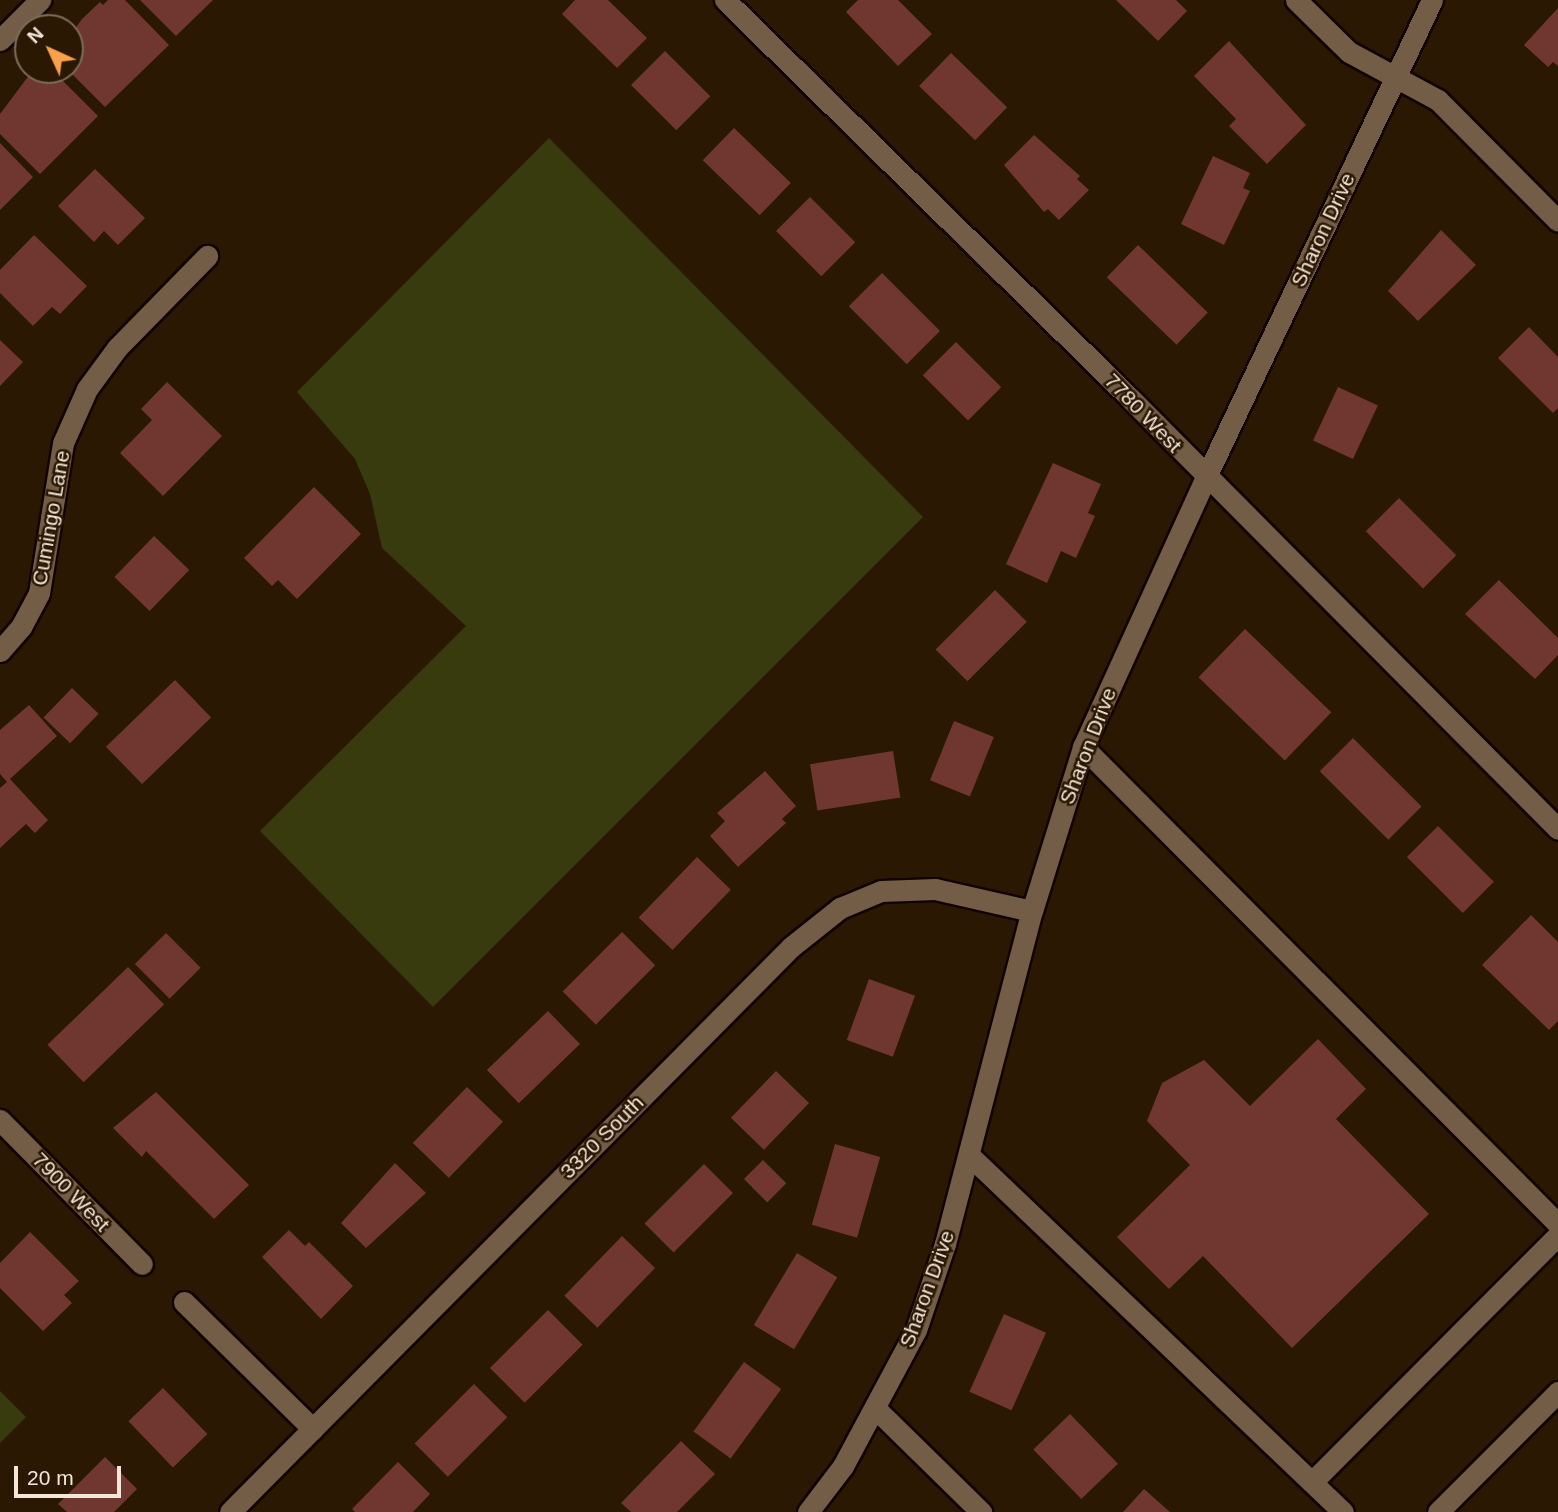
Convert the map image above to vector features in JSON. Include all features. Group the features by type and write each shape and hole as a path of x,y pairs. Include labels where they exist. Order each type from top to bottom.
{"street":[{"path":"0,40 40,0"},
{"name":"7780 West","path":"725,0 1558,829"},
{"path":"1296,0 1349,52 1438,100 1558,221"},
{"name":"Sharon Drive","path":"808,1512 844,1466 877,1410 916,1330 969,1155 1032,911 1083,747 1206,477 1432,0"},
{"name":"Cumingo Lane","path":"0,651 21,627 38,593 63,443 87,389 117,348 207,256"},
{"path":"1083,747 1558,1224"},
{"name":"3320 South","path":"230,1512 791,947 840,908 881,891 935,889 1032,911"},
{"name":"7900 West","path":"0,1120 142,1264"},
{"path":"969,1155 1343,1512"},
{"path":"1312,1482 1558,1235"},
{"path":"184,1302 313,1429"},
{"path":"1438,1512 1558,1392"},
{"path":"877,1410 981,1512"}],"green space":[{"path":"549,138 923,517 433,1007 260,831 466,626 382,548 370,494 355,459 297,392"},
{"path":"0,1391 26,1417 0,1443"}],"building":[{"path":"108,0 125,0 169,45 105,107 82,84 84,17 100,2 103,5"},
{"path":"140,0 213,0 176,36"},
{"path":"575,0 608,0 647,38 617,68 562,14"},
{"path":"858,0 898,0 932,34 898,66 846,12"},
{"path":"1116,0 1176,0 1187,11 1158,41"},
{"path":"1558,8 1558,66 1553,62 1548,67 1524,45"},
{"path":"1229,41 1306,125 1267,164 1229,126 1236,119 1194,76"},
{"path":"665,51 710,96 676,130 631,85"},
{"path":"951,53 1007,107 975,140 919,86"},
{"path":"22,84 66,84 98,116 40,174 0,134 0,114"},
{"path":"734,128 791,183 760,215 703,160"},
{"path":"1034,135 1080,176 1077,179 1089,190 1059,220 1048,209 1044,212 1004,165"},
{"path":"0,143 33,177 0,210"},
{"path":"1213,156 1250,173 1243,188 1250,191 1224,245 1181,224"},
{"path":"95,169 145,218 118,245 104,231 94,242 58,206"},
{"path":"810,197 855,242 821,276 776,231"},
{"path":"1441,230 1476,265 1418,321 1388,291"},
{"path":"34,235 87,286 60,314 52,307 33,326 0,293 0,270"},
{"path":"1138,245 1208,312 1177,345 1107,277"},
{"path":"882,273 940,331 907,364 849,306"},
{"path":"1529,327 1558,357 1558,408 1553,413 1498,358"},
{"path":"0,340 23,362 0,386"},
{"path":"956,342 1001,387 968,420 923,375"},
{"path":"167,382 222,436 163,496 120,453 152,420 141,409"},
{"path":"1338,387 1378,406 1353,459 1313,440"},
{"path":"1053,463 1101,484 1088,513 1095,516 1076,558 1061,551 1047,583 1006,564"},
{"path":"314,487 361,534 297,599 278,580 272,586 244,558"},
{"path":"1399,498 1456,555 1423,589 1366,531"},
{"path":"154,536 189,570 150,611 114,577"},
{"path":"1499,580 1558,638 1558,655 1535,679 1465,614"},
{"path":"995,590 1027,622 967,681 936,649"},
{"path":"1245,629 1331,712 1285,761 1198,677"},
{"path":"175,680 211,717 142,784 106,747"},
{"path":"72,688 99,714 70,743 44,717"},
{"path":"29,705 57,736 10,779 48,820 35,833 26,824 0,848 0,788 7,782 0,774 0,730"},
{"path":"954,721 994,737 970,796 930,780"},
{"path":"1353,738 1422,807 1388,840 1320,771"},
{"path":"893,751 900,797 817,811 810,764"},
{"path":"765,771 796,806 782,819 786,823 738,867 710,836 725,821 717,813"},
{"path":"1438,826 1494,882 1463,913 1407,857"},
{"path":"697,857 731,890 672,950 639,917"},
{"path":"1531,915 1558,942 1558,1021 1549,1030 1482,965"},
{"path":"622,932 655,965 596,1025 563,991"},
{"path":"166,933 201,968 170,999 135,964"},
{"path":"128,967 164,1004 84,1082 47,1045"},
{"path":"869,979 915,996 893,1057 847,1040"},
{"path":"548,1011 580,1044 519,1103 487,1070"},
{"path":"1318,1039 1366,1089 1336,1119 1429,1214 1292,1348 1203,1256 1169,1289 1117,1237 1190,1165 1147,1121 1162,1083 1204,1060 1250,1106"},
{"path":"776,1071 809,1103 764,1150 731,1118"},
{"path":"467,1087 503,1122 449,1178 413,1143"},
{"path":"156,1092 249,1185 214,1219 146,1151 142,1157 113,1128"},
{"path":"835,1144 880,1157 857,1238 812,1225"},
{"path":"763,1160 786,1183 767,1202 744,1179"},
{"path":"395,1163 426,1193 366,1248 341,1223"},
{"path":"704,1164 733,1193 674,1252 645,1223"},
{"path":"289,1230 305,1246 309,1242 353,1286 321,1319 262,1257"},
{"path":"30,1232 79,1281 64,1295 72,1303 43,1331 0,1288 0,1263"},
{"path":"622,1236 655,1268 597,1328 564,1296"},
{"path":"797,1253 837,1277 794,1349 754,1325"},
{"path":"548,1310 583,1345 525,1403 490,1368"},
{"path":"1004,1314 1046,1333 1011,1410 969,1392"},
{"path":"744,1362 781,1389 731,1459 693,1432"},
{"path":"474,1384 507,1417 448,1477 415,1443"},
{"path":"163,1388 207,1434 173,1467 128,1421"},
{"path":"1070,1414 1118,1464 1081,1499 1033,1449"},
{"path":"681,1441 715,1474 677,1512 631,1512 621,1503"},
{"path":"105,1457 137,1489 114,1512 67,1512 58,1504"},
{"path":"398,1462 430,1494 413,1512 355,1512 352,1509"},
{"path":"1144,1489 1170,1512 1123,1512"}]}
